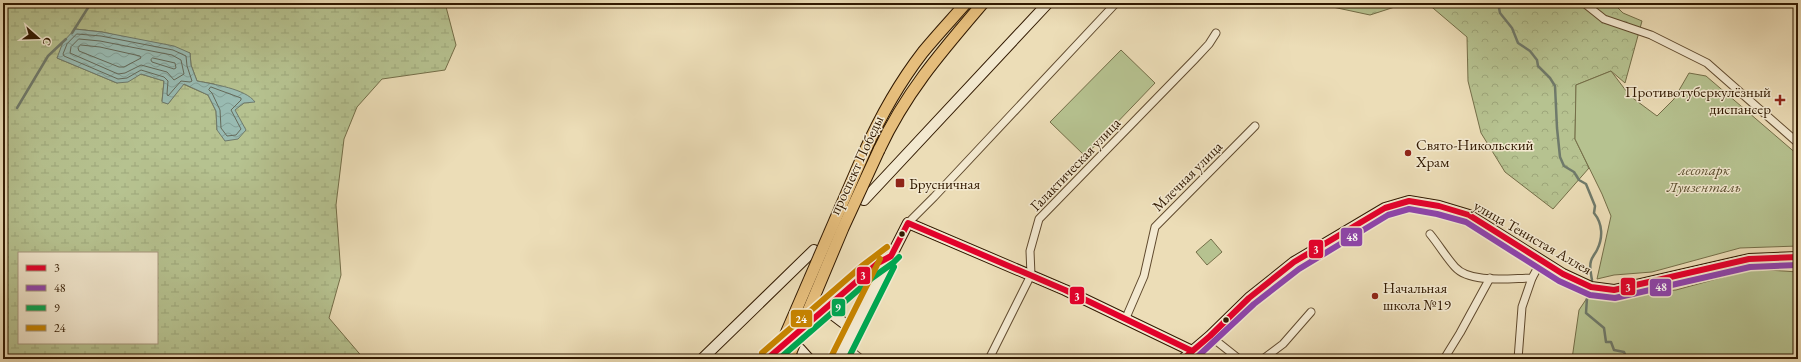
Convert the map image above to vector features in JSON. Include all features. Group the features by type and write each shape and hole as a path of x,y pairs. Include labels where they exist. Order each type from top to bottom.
{"main road":[{"name":"проспект Победы","path":"770,359 874,129 903,80 924,51 966,3"},
{"name":"проспект Победы","path":"788,359 843,228 879,150 900,109 914,86 934,60 983,3"}],"street":[{"name":"проспект Победы","path":"864,200 1048,3"},
{"path":"839,359 908,223 939,192 1116,3"},
{"path":"1584,3 1604,19 1652,35 1707,63 1798,144"},
{"name":"Галактическая улица","path":"989,359 1031,275 1030,251 1039,219 1204,49 1216,33"},
{"name":"Млечная улица","path":"1125,320 1144,276 1155,227 1255,126"},
{"name":"улица Тенистая Аллея","path":"1184,359 1249,298 1294,262 1386,208 1409,202 1439,206 1468,215 1563,274 1591,287 1614,290 1749,259 1798,257"},
{"path":"908,223 1065,290 1192,351"},
{"path":"1430,234 1455,268 1473,277 1532,278"},
{"path":"702,359 814,250"},
{"path":"814,317 878,263 891,256"},
{"path":"1518,359 1522,307 1532,278 1542,260"},
{"path":"1444,359 1460,334 1490,278"},
{"path":"824,308 853,330"},
{"path":"1263,359 1283,344 1311,312"},
{"path":"1210,336 1240,359"},
{"path":"845,346 861,359"},
{"path":"800,349 809,359"}],"green space":[{"path":"3,3 445,3 456,45 445,70 382,79 357,107 344,139 336,205 341,275 329,318 364,359 3,359","holes":["75,29 102,32 190,53 191,65 197,81 214,84 244,103 234,110 217,130 216,111 208,95 183,84 168,104 162,101 164,81 141,74 117,83 57,58"]},
{"path":"1314,3 1407,3 1370,15"},
{"path":"1427,3 1613,3 1623,13 1642,21 1625,83 1611,71 1576,85 1575,139 1589,168 1553,209 1505,172 1481,133 1468,81 1467,37"},
{"path":"1121,50 1155,83 1085,156 1050,122"},
{"name":"лесопарк Луизенталь","path":"1611,71 1630,96 1657,116 1674,99 1689,73 1706,76 1798,155 1798,246 1740,248 1652,272 1614,275 1597,279 1611,216 1575,139 1576,85"},
{"path":"1211,239 1222,252 1207,265 1196,252"},
{"path":"1753,269 1798,272 1798,359 1572,359 1579,310 1587,298 1676,290"}],"water":[{"path":"75,29 102,32 174,46 190,53 191,65 197,81 237,90 251,97 255,102 244,103 235,110 246,130 238,139 225,141 217,130 216,111 208,95 184,84 168,104 162,102 164,81 141,74 128,82 117,83 57,58 63,42"}],"waterway":[{"path":"72,33 91,3"},
{"path":"1498,3 1500,13 1512,28 1518,43 1530,51 1537,60 1538,66 1550,78 1555,86 1560,157 1564,166 1574,172 1579,180 1586,184 1595,206 1594,213 1599,222 1601,231 1599,245 1590,263 1592,280"},
{"path":"17,108 48,56 66,39"},
{"path":"1591,290 1587,298 1586,313 1604,328 1606,342 1611,342 1614,350 1624,352 1627,359"}],"transit line":[{"name":"3","path":"1183,359 1210,336 1249,298 1294,262 1385,208 1409,201 1439,206 1469,215 1563,274 1591,287 1614,290 1749,259 1798,257"},
{"name":"48","path":"1195,359 1254,304 1299,269 1388,215 1409,209 1437,214 1466,222 1559,281 1590,295 1615,298 1750,267 1798,265"},
{"name":"3","path":"767,359 878,263 891,256 908,223 1065,290 1192,351"},
{"name":"24","path":"762,353 862,266 887,247"},
{"name":"9","path":"779,359 872,278 899,257"},
{"name":"24","path":"832,355 880,259"},
{"name":"9","path":"848,359 894,267"}],"place":[{"name":"Противотуберкулёзный диспансер","path":"1780,100"},
{"name":"Свято-Никольский Храм","path":"1408,153"},
{"name":"Брусничная","path":"900,183"},
{"name":"Начальная школа №19","path":"1375,296"}]}
